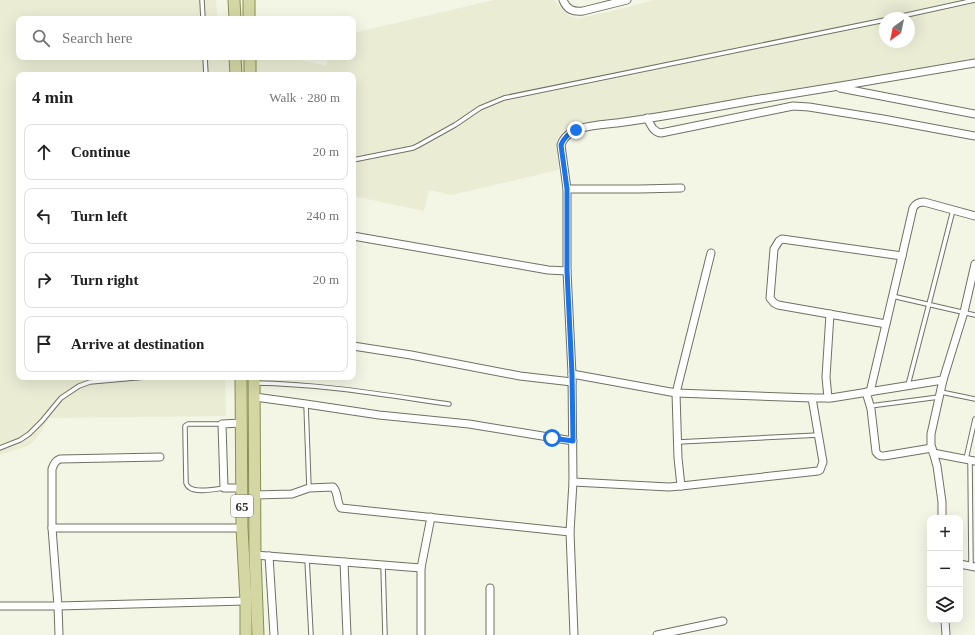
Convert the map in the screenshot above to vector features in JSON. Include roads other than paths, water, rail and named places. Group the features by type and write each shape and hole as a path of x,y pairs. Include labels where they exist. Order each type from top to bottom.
{"main road":[{"path":"234,0 235,16"},
{"path":"249,0 249,16"},
{"path":"235,60 236,72"},
{"path":"250,60 250,72"},
{"name":"65","path":"241,380 242,528 246,635"},
{"name":"65","path":"254,380 255,555 258,635"}],"street":[{"path":"563,0 568,9 577,12 627,0"},
{"path":"574,635 570,532 574,482 572,378 567,271 567,189 561,145 567,135 571,132 587,127 834,87 975,62"},
{"path":"834,87 975,114"},
{"path":"647,118 654,130 661,133 793,106 809,107 883,119 975,136"},
{"path":"567,189 680,188"},
{"path":"970,460 932,450 884,456 878,455 876,452 868,392 915,204 918,202 924,202 975,216"},
{"path":"356,237 548,270 567,271"},
{"path":"886,324 778,305 772,301 770,298 774,249 782,239 902,256"},
{"path":"681,486 677,442 676,393 711,253"},
{"path":"942,515 942,502 937,466 932,450 930,434 943,380 964,312 975,264"},
{"path":"828,398 826,377 830,314"},
{"path":"356,347 520,376 572,378 676,393 828,398 943,380"},
{"path":"255,397 379,415 469,424 573,441"},
{"path":"574,482 669,487 818,471 822,468 823,462 812,398"},
{"path":"242,424 222,424 224,488 242,488"},
{"path":"59,635 52,528 52,469 55,462 60,459 160,457"},
{"path":"255,495 292,494 309,488 333,487 336,490 338,504 341,508 570,532"},
{"path":"421,635 421,568 430,517"},
{"path":"52,528 242,528"},
{"path":"255,555 421,568"},
{"path":"269,556 274,635"},
{"path":"344,562 347,635"},
{"path":"963,565 973,567"},
{"path":"490,588 490,635"},
{"path":"0,606 58,606 245,597 249,599 250,602 250,635"},
{"path":"657,635 723,621"},
{"path":"945,623 946,635"}],"lane":[{"path":"202,0 203,16"},
{"path":"915,13 975,0"},
{"path":"356,159 413,148 455,125 480,108 504,98 879,21"},
{"path":"205,60 206,72"},
{"path":"908,386 953,210"},
{"path":"892,296 975,315"},
{"path":"0,448 20,440 29,434 68,392 90,382 112,380"},
{"path":"254,380 335,388 449,404"},
{"path":"870,406 940,394 975,399"},
{"path":"306,404 309,488"},
{"path":"973,567 970,460 975,419"},
{"path":"222,424 188,424 184,428 186,483 188,487 194,490 224,488"},
{"path":"677,442 818,435"},
{"path":"307,559 311,635"},
{"path":"383,565 385,635"}]}
